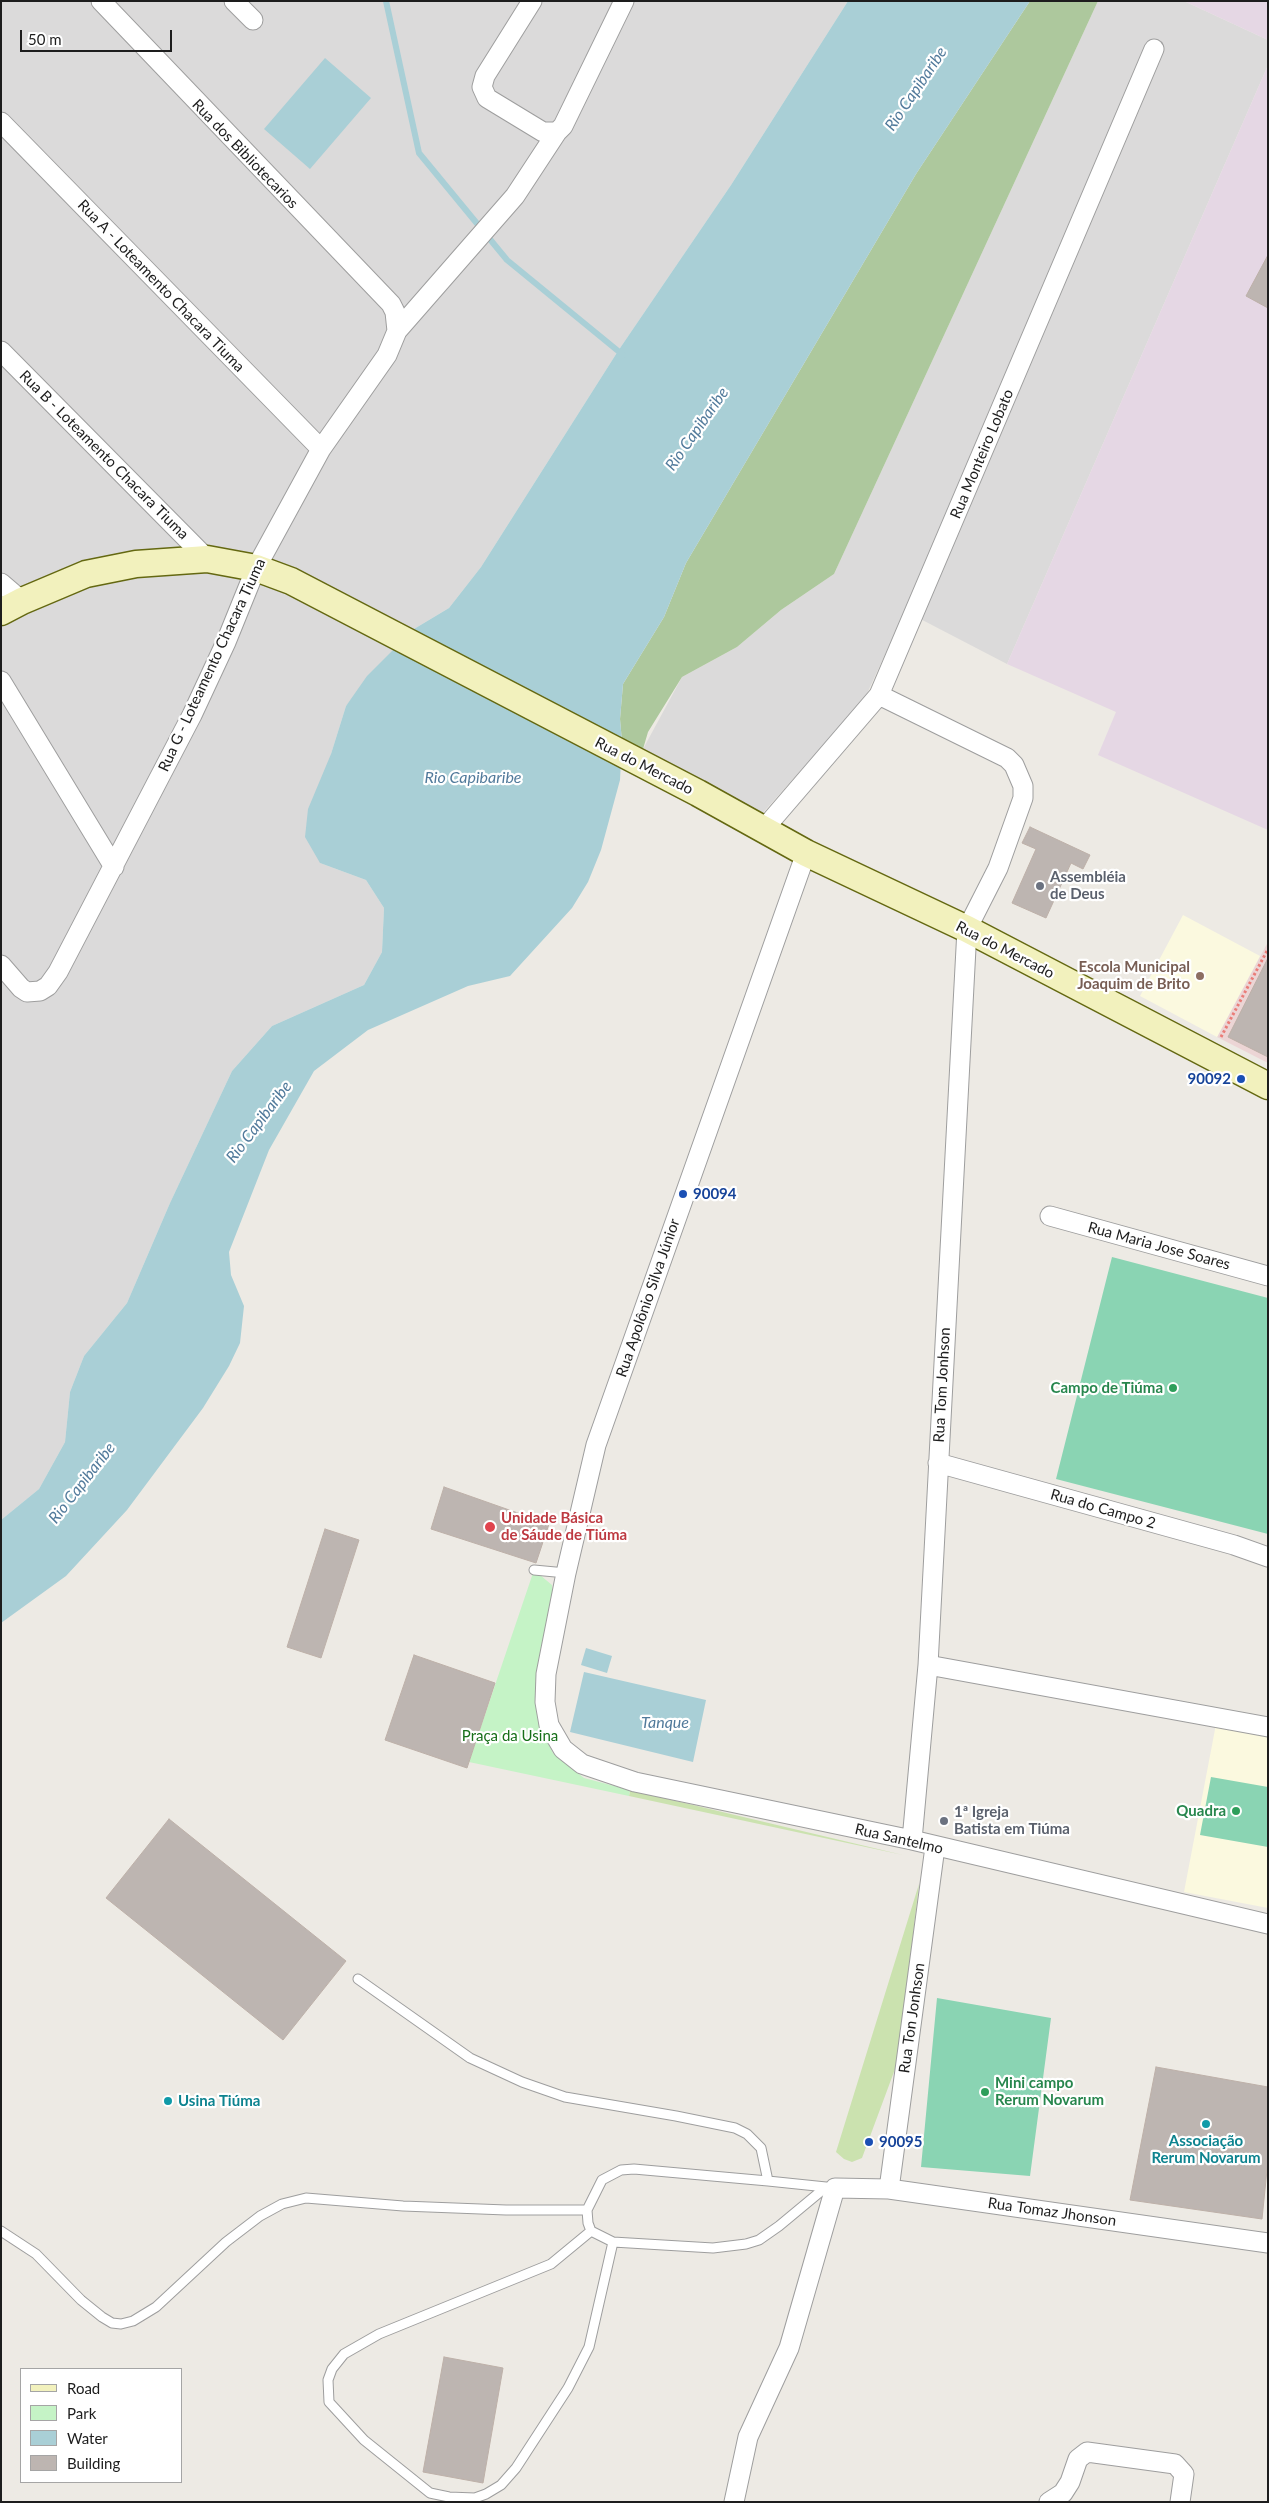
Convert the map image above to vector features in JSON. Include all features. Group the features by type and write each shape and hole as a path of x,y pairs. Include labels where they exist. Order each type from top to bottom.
{"main road":[{"name":"Rua do Mercado","path":"12,607 86,574 136,564 207,559 256,568 291,581 806,853 967,929 1268,1086"}],"street":[{"name":"Rua dos Bibliotecarios","path":"101,1 391,304 395,312 397,331"},
{"path":"234,1 253,20"},
{"path":"532,1 485,76 482,87 486,98 542,132 557,132"},
{"path":"397,331 515,196 557,132 563,126 624,1"},
{"name":"Rua Monteiro Lobato","path":"763,830 879,695 1154,49"},
{"name":"Rua A - Loteamento Chacara Tiuma","path":"1,122 321,449"},
{"name":"Rua G - Loteamento Chacara Tiuma","path":"4,968 27,992 40,991 48,986 58,972 114,867 203,691 226,642 256,568 321,449 387,355 397,331"},
{"name":"Rua B - Loteamento Chacara Tiuma","path":"1,351 207,559"},
{"path":"1,583 12,607"},
{"path":"1,681 114,867"},
{"path":"879,695 1007,758 1014,765 1023,786 1023,798 998,868 967,929"},
{"name":"Rua Apolônio Silva Júnior","path":"549,1725 545,1702 546,1674 566,1573 596,1445 806,853"},
{"name":"Rua Tom Jonhson","path":"912,1840 928,1665 967,929"},
{"name":"Rua Maria Jose Soares","path":"1050,1216 1268,1276"},
{"name":"Rua do Campo 2","path":"938,1463 1234,1545 1268,1557"},
{"path":"928,1665 1268,1727"},
{"name":"Rua Santelmo","path":"549,1725 563,1749 582,1764 635,1782 912,1840 935,1848 1268,1924"},
{"name":"Rua Ton Jonhson","path":"889,2189 935,1848"},
{"path":"734,2502 748,2437 789,2348 831,2187"},
{"name":"Rua Tomaz Jhonson","path":"831,2187 889,2189 1268,2243"},
{"path":"1049,2502 1063,2493 1070,2482 1078,2459 1087,2452 1180,2466 1184,2478 1180,2502"}],"lane":[{"path":"534,1570 566,1573"},
{"path":"358,1980 470,2058 522,2082 565,2097 735,2128 747,2134 761,2148 768,2181"},
{"path":"634,2169 831,2187 759,2240 746,2244 713,2248 613,2242 592,2231 587,2210 602,2180 621,2170 634,2169"},
{"path":"1,2231 36,2254 81,2300 102,2317 112,2323 121,2324 133,2321 156,2307 226,2242 260,2216 282,2204 306,2198 403,2206 506,2210 587,2210"},
{"path":"592,2231 552,2264 379,2334 344,2354 332,2369 328,2380 329,2402 364,2440 430,2492 448,2497 475,2498 486,2494 501,2484 516,2468 568,2388 589,2347 613,2242"}],"path":[{"path":"1211,1056 1268,949"}],"shaded area":[{"path":"1,1 848,1 731,185 618,351 481,567 449,608 414,629 346,706 331,754 320,863 366,880 384,908 382,952 364,985 272,1026 232,1071 170,1203 127,1303 84,1356 70,1392 65,1442 39,1489 1,1520"},
{"path":"1098,1 1184,1 1268,40 1268,65 1007,664 905,611 864,700 759,817 643,749 682,677 737,647 781,610 834,574"},
{"path":"1184,1 1268,1 1268,40"},
{"path":"1268,65 1268,830 1098,755 1116,712 1007,664"},
{"name":"Escola Municipal Joaquim de Brito","path":"1183,915 1260,956 1217,1037 1140,996"},
{"path":"1268,942 1268,1063 1217,1037"},
{"path":"1217,1719 1268,1729 1268,1908 1184,1892"}],"green space":[{"path":"1030,1 1098,1 834,574 781,610 737,647 682,677 648,732 643,749 622,742 620,719 623,684 664,617 686,563 916,174"},
{"name":"Campo de Tiúma","path":"1112,1257 1268,1298 1268,1534 1056,1479"},
{"name":"Praça da Usina","path":"534,1570 552,1585 554,1601 541,1729 553,1753 584,1778 630,1790 629,1796 469,1762"},
{"name":"Quadra","path":"1211,1777 1268,1787 1268,1847 1200,1835"},
{"path":"630,1790 903,1855 629,1796"},
{"path":"919,1884 898,2061 862,2158 852,2162 844,2159 836,2152"},
{"name":"Mini campo Rerum Novarum","path":"937,1998 1051,2018 1030,2176 921,2167"}],"water":[{"name":"Rio Capibaribe","path":"848,1 1030,1 916,174 686,563 664,617 623,684 620,719 622,742 620,780 601,850 588,882 572,908 510,976 468,986 368,1030 314,1071 269,1150 229,1252 231,1275 244,1306 240,1343 229,1366 203,1408 127,1510 66,1576 1,1623 1,1520 39,1489 65,1442 70,1392 84,1356 127,1303 170,1203 232,1071 272,1026 364,985 382,952 384,908 366,880 320,863 305,837 308,809 331,754 346,706 367,676 414,629 449,608 481,567 618,351 731,185"},
{"path":"325,58 371,98 310,169 264,129"},
{"path":"586,1648 612,1656 607,1673 581,1665"},
{"name":"Tanque","path":"584,1672 706,1700 693,1762 570,1732"}],"building":[{"path":"1268,255 1268,308 1246,296"},
{"name":"Assembléia de Deus","path":"1030,827 1090,855 1083,869 1071,863 1046,918 1012,903 1036,849 1022,843"},
{"path":"1268,958 1268,1057 1228,1037"},
{"name":"Unidade Básica de Sáude de Tiúma","path":"444,1487 549,1524 536,1563 431,1529"},
{"path":"325,1529 359,1540 321,1658 287,1647"},
{"path":"414,1655 495,1683 467,1768 385,1740"},
{"path":"169,1819 346,1961 283,2040 106,1898"},
{"name":"Associação Rerum Novarum","path":"1156,2067 1268,2087 1268,2160 1262,2219 1130,2200"},
{"path":"444,2357 503,2368 483,2483 423,2472"}],"waterway":[{"path":"386,1 419,153 507,260 623,355"}],"place":[{"name":"Assembléia de Deus","path":"1040,886"},
{"name":"Escola Municipal Joaquim de Brito","path":"1200,976"},
{"name":"90092","path":"1241,1079"},
{"name":"90094","path":"683,1194"},
{"name":"Campo de Tiúma","path":"1173,1388"},
{"name":"Unidade Básica de Sáude de Tiúma","path":"490,1527"},
{"name":"Quadra","path":"1236,1811"},
{"name":"1ª Igreja Batista em Tiúma","path":"944,1821"},
{"name":"Mini campo Rerum Novarum","path":"985,2092"},
{"name":"Usina Tiúma","path":"168,2101"},
{"name":"Associação Rerum Novarum","path":"1206,2124"},
{"name":"90095","path":"869,2142"}]}
